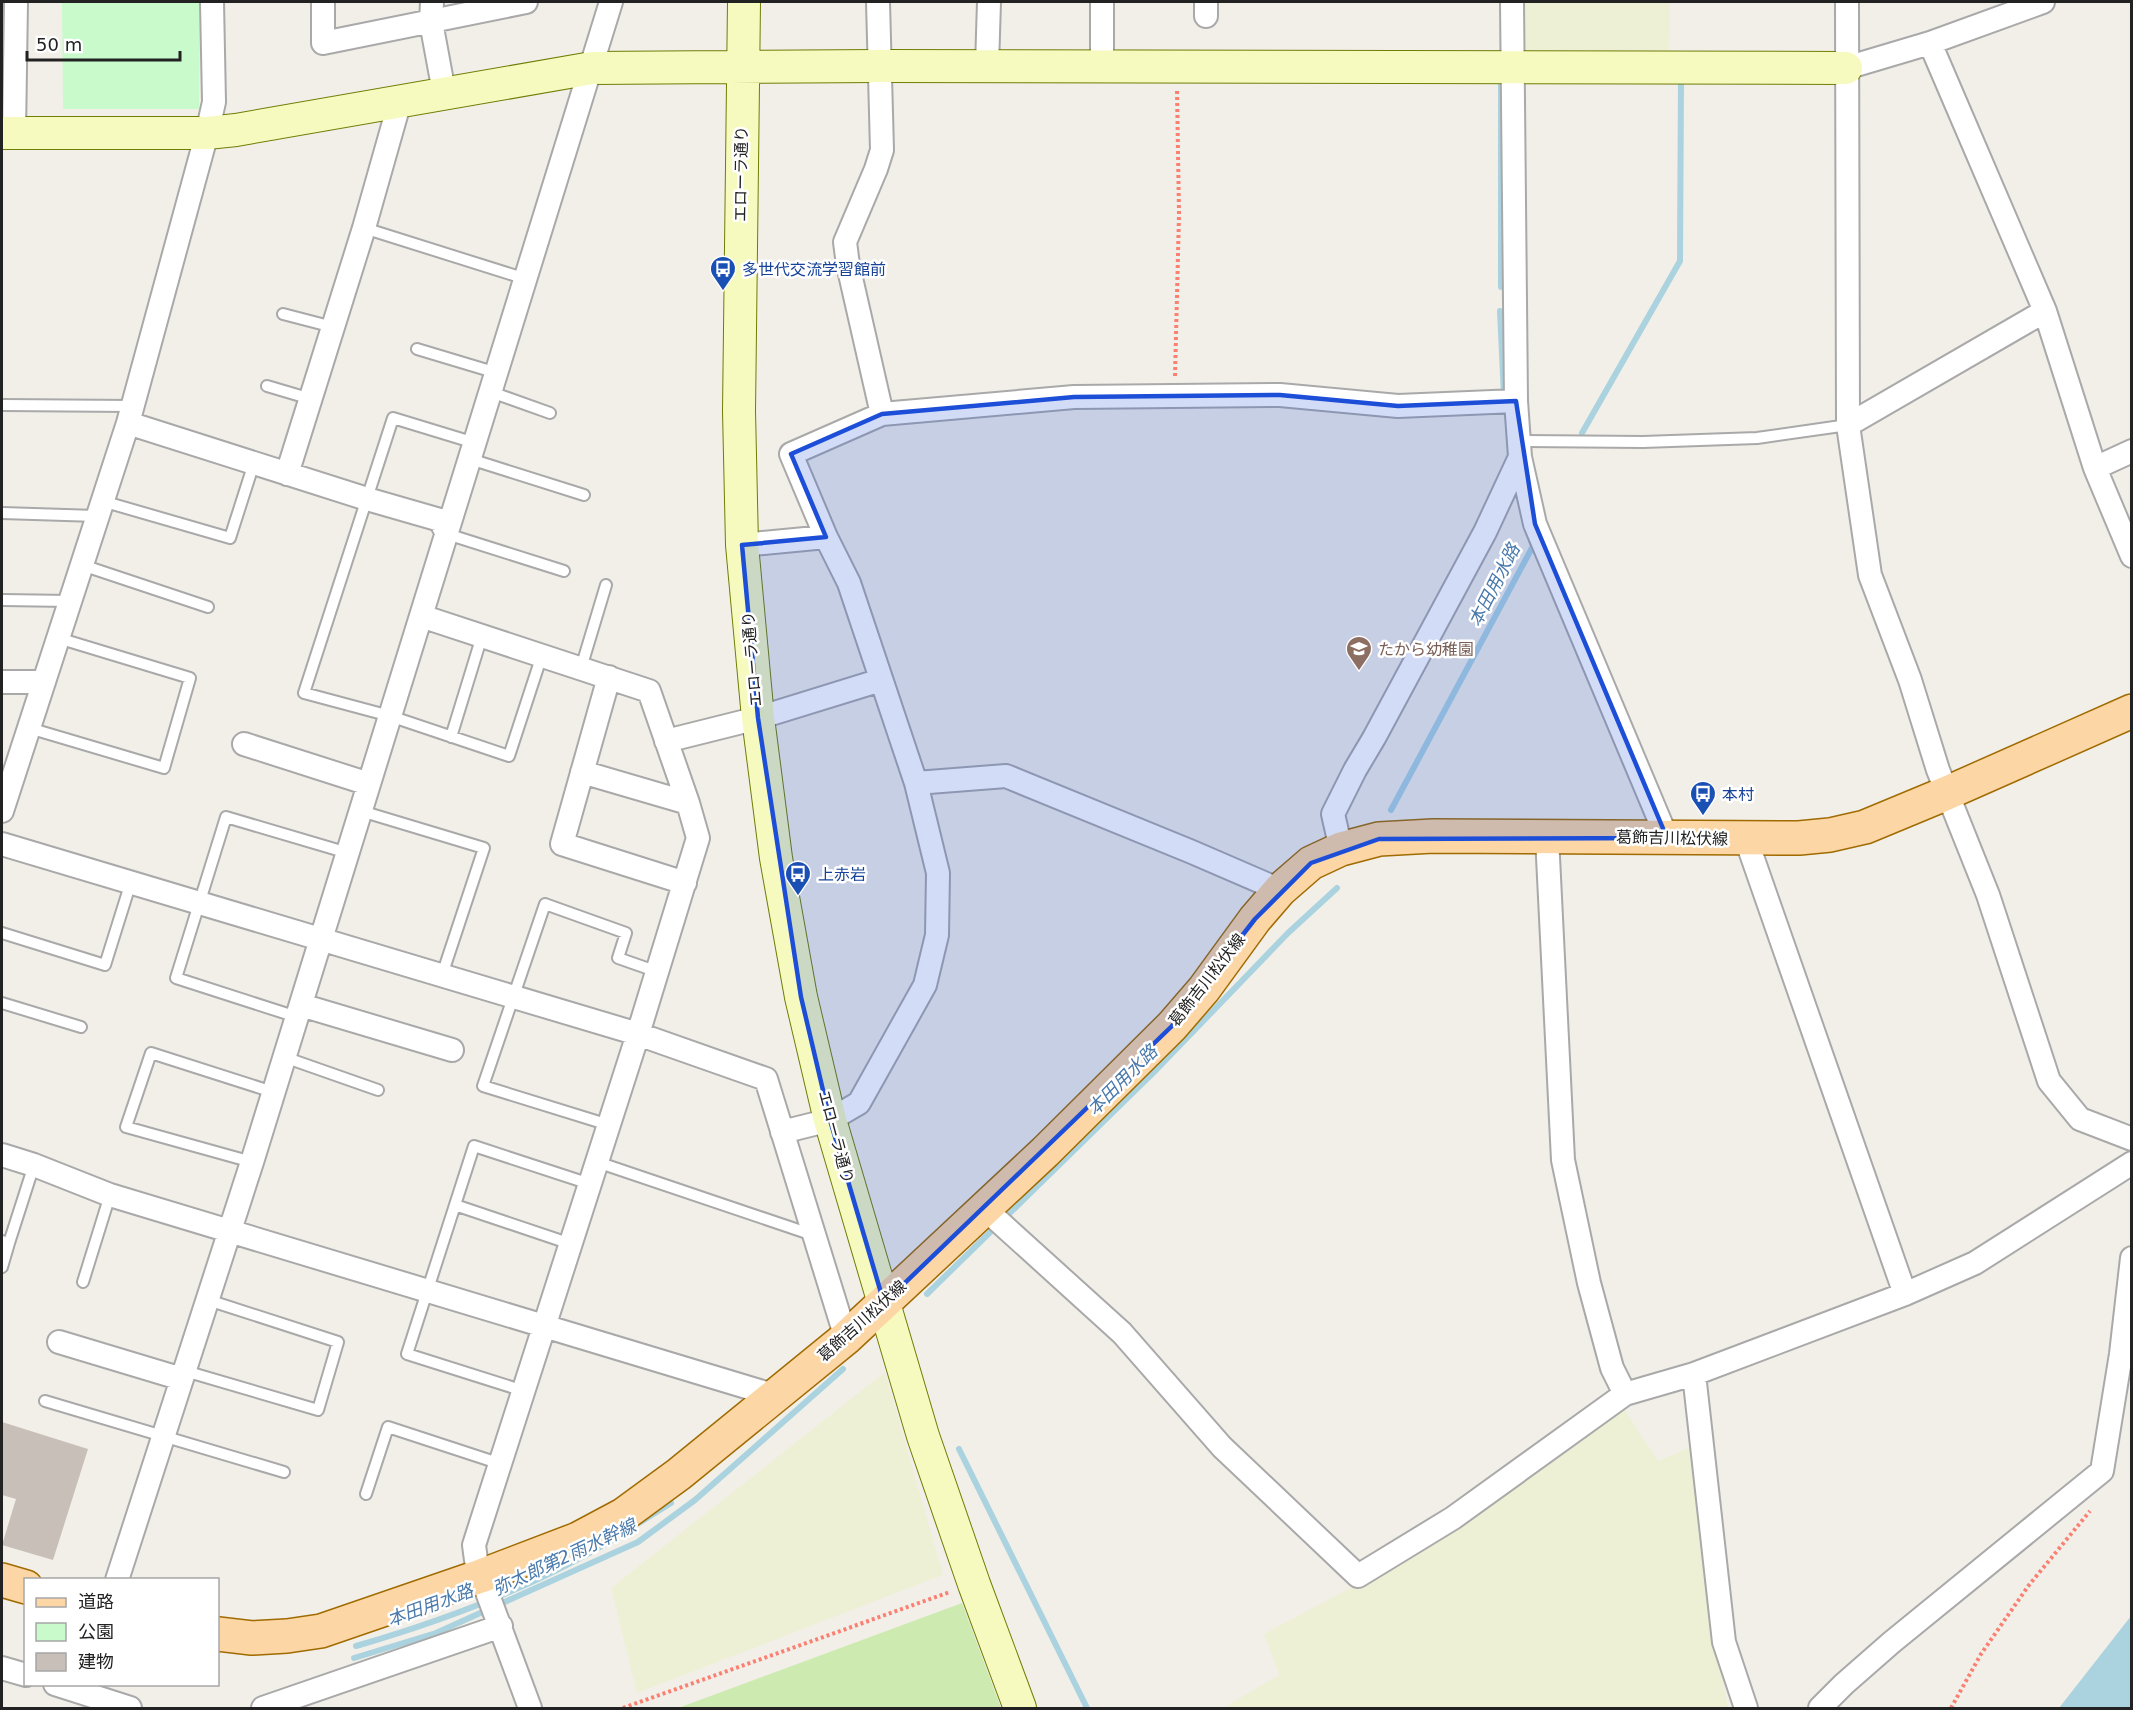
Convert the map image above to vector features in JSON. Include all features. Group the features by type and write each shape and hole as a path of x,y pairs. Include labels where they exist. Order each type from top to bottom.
{"main road":[{"name":"葛飾吉川松伏線","path":"219,1634 252,1638 321,1631 481,1576 578,1539 623,1515 679,1474 846,1338 1045,1152 1172,1026 1203,989 1255,919 1280,890 1311,863 1341,849 1379,839 1434,836 1746,839 1830,835 1865,826 1947,793 2132,711"},
{"path":"2,1580 24,1586"}],"street":[{"path":"16,2 8,63 8,133 207,133 236,130 592,68 742,66 1846,68 1930,44 2043,2"},
{"path":"2,811 9,765 29,728 130,414 207,133 214,102 212,2"},
{"path":"323,2 322,43 431,12 526,2"},
{"path":"118,1578 252,1162 611,2"},
{"name":"エローラ通り","path":"744,2 739,411 742,545 758,718 776,858 801,998 830,1120 922,1436 1020,1708"},
{"path":"878,2 882,150 845,242 848,265 882,414"},
{"path":"987,66 989,2"},
{"path":"1102,2 1102,66"},
{"path":"1512,2 1516,401 1520,449 1535,524 1667,838"},
{"path":"1847,2 1848,425 1870,575 1910,680 1938,770 1988,896 2049,1081 2080,1119 2132,1139"},
{"path":"431,12 444,92"},
{"path":"1930,44 2045,311 2095,468 2132,556"},
{"path":"287,474 364,228 400,101"},
{"path":"1848,425 2045,311"},
{"path":"782,1132 830,1120 859,1103 925,985 937,935 938,873 916,783 849,584 826,537 791,454 882,414 1074,397 1280,395 1398,406 1516,401"},
{"path":"130,414 254,463 440,520 447,534"},
{"path":"1341,849 1333,814 1485,532 1520,449"},
{"path":"2095,468 2132,451"},
{"path":"742,545 826,537"},
{"path":"421,616 649,691 698,838 658,972 474,1545 481,1576 530,1708"},
{"path":"609,677 562,844 685,883"},
{"path":"666,741 758,718 881,680"},
{"path":"2,682 44,682"},
{"path":"244,744 369,784"},
{"path":"582,772 688,803"},
{"path":"916,783 1006,776 1280,890"},
{"path":"1547,837 1563,1161 1588,1283 1612,1368 1625,1394"},
{"path":"1746,839 1905,1294"},
{"path":"2,844 638,1034 766,1080 846,1338"},
{"path":"299,1011 452,1050"},
{"path":"2,1155 110,1195 776,1396"},
{"path":"984,1208 1122,1333 1222,1447 1358,1576 1454,1518 1625,1394 1694,1374 1905,1294 1975,1263 2132,1163"},
{"path":"1820,1708 1892,1642 2102,1471 2121,1354 2132,1257"},
{"path":"59,1342 183,1375"},
{"path":"1694,1374 1724,1642 1746,1708"},
{"path":"263,1708 501,1626"},
{"path":"2,1668 24,1674"},
{"path":"60,1686 102,1704 130,1708"}],"lane":[{"path":"364,228 526,279"},
{"path":"283,314 333,327"},
{"path":"417,349 494,383 550,413"},
{"path":"267,386 311,399"},
{"path":"2,405 130,414"},
{"path":"542,655 509,756 390,716 304,693 393,418 584,495"},
{"path":"1520,449 1757,438 1848,425"},
{"path":"2,513 100,509 230,538 254,463"},
{"path":"447,534 564,572"},
{"path":"82,565 208,607"},
{"path":"581,668 606,585"},
{"path":"2,600 70,601"},
{"path":"451,737 482,636"},
{"path":"29,728 164,768 190,678 58,638"},
{"path":"361,811 484,848 442,975"},
{"path":"299,1011 176,978 226,817 348,853"},
{"path":"2,933 105,965 131,882"},
{"path":"609,1125 483,1086 545,904 626,933 618,958 658,972"},
{"path":"2,1004 81,1027"},
{"path":"252,1162 126,1127 151,1053 273,1092"},
{"path":"284,1057 378,1090"},
{"path":"524,1391 407,1354 474,1146 590,1184"},
{"path":"597,1162 814,1236"},
{"path":"2,1267 5,1242 33,1165"},
{"path":"83,1282 110,1195"},
{"path":"455,1205 571,1244"},
{"path":"183,1375 318,1410 338,1342 208,1300"},
{"path":"45,1401 284,1472"},
{"path":"366,1494 388,1427 501,1464"}],"path":[{"path":"1174,395 1179,214 1177,67"},
{"path":"1951,1708 1981,1654 2029,1585 2093,1506 2099,1492 2102,1471"},
{"path":"623,1708 974,1584"}],"highlighted area":[{"path":"1280,395 1398,406 1516,401 1535,524 1667,838 1379,839 1311,863 1255,919 1172,1026 884,1303 830,1120 801,997 758,718 742,545 826,537 791,454 882,414 1074,397"}],"green space":[{"path":"62,2 200,2 199,109 63,109"},
{"path":"1525,2 1670,2 1669,50 1525,58"},
{"path":"885,1372 943,1575 637,1693 611,1588"},
{"path":"1620,1403 1658,1461 1696,1445 1718,1653 1728,1708 1229,1708 1228,1705 1279,1675 1264,1634 1455,1532"},
{"path":"962,1603 1001,1708 678,1708"}],"water":[{"path":"2131,1616 2131,1708 2059,1708"}],"building":[{"path":"2,1422 88,1449 53,1560 2,1545 16,1499 2,1495"}],"waterway":[{"name":"本田用水路","path":"1501,78 1501,287"},
{"path":"1582,433 1680,261 1681,78"},
{"name":"本田用水路","path":"1500,311 1504,396"},
{"name":"本田用水路","path":"1391,810 1533,546 1531,541"},
{"name":"本田用水路","path":"927,1294 1157,1069 1288,933 1337,888"},
{"name":"弥太郎第2雨水幹線","path":"498,1605 638,1542 695,1500 843,1369"},
{"name":"弥太郎第2雨水幹線","path":"959,1449 1087,1708"},
{"name":"本田用水路","path":"639,1523 671,1503"},
{"name":"本田用水路","path":"356,1646 426,1624 496,1597 564,1566 628,1530"},
{"name":"弥太郎第2雨水幹線","path":"354,1658 436,1633 489,1609"}],"place":[{"name":"多世代交流学習館前","path":"723,292"},
{"name":"たから幼稚園","path":"1359,672"},
{"name":"本村","path":"1703,817"},
{"name":"上赤岩","path":"798,897"}]}
